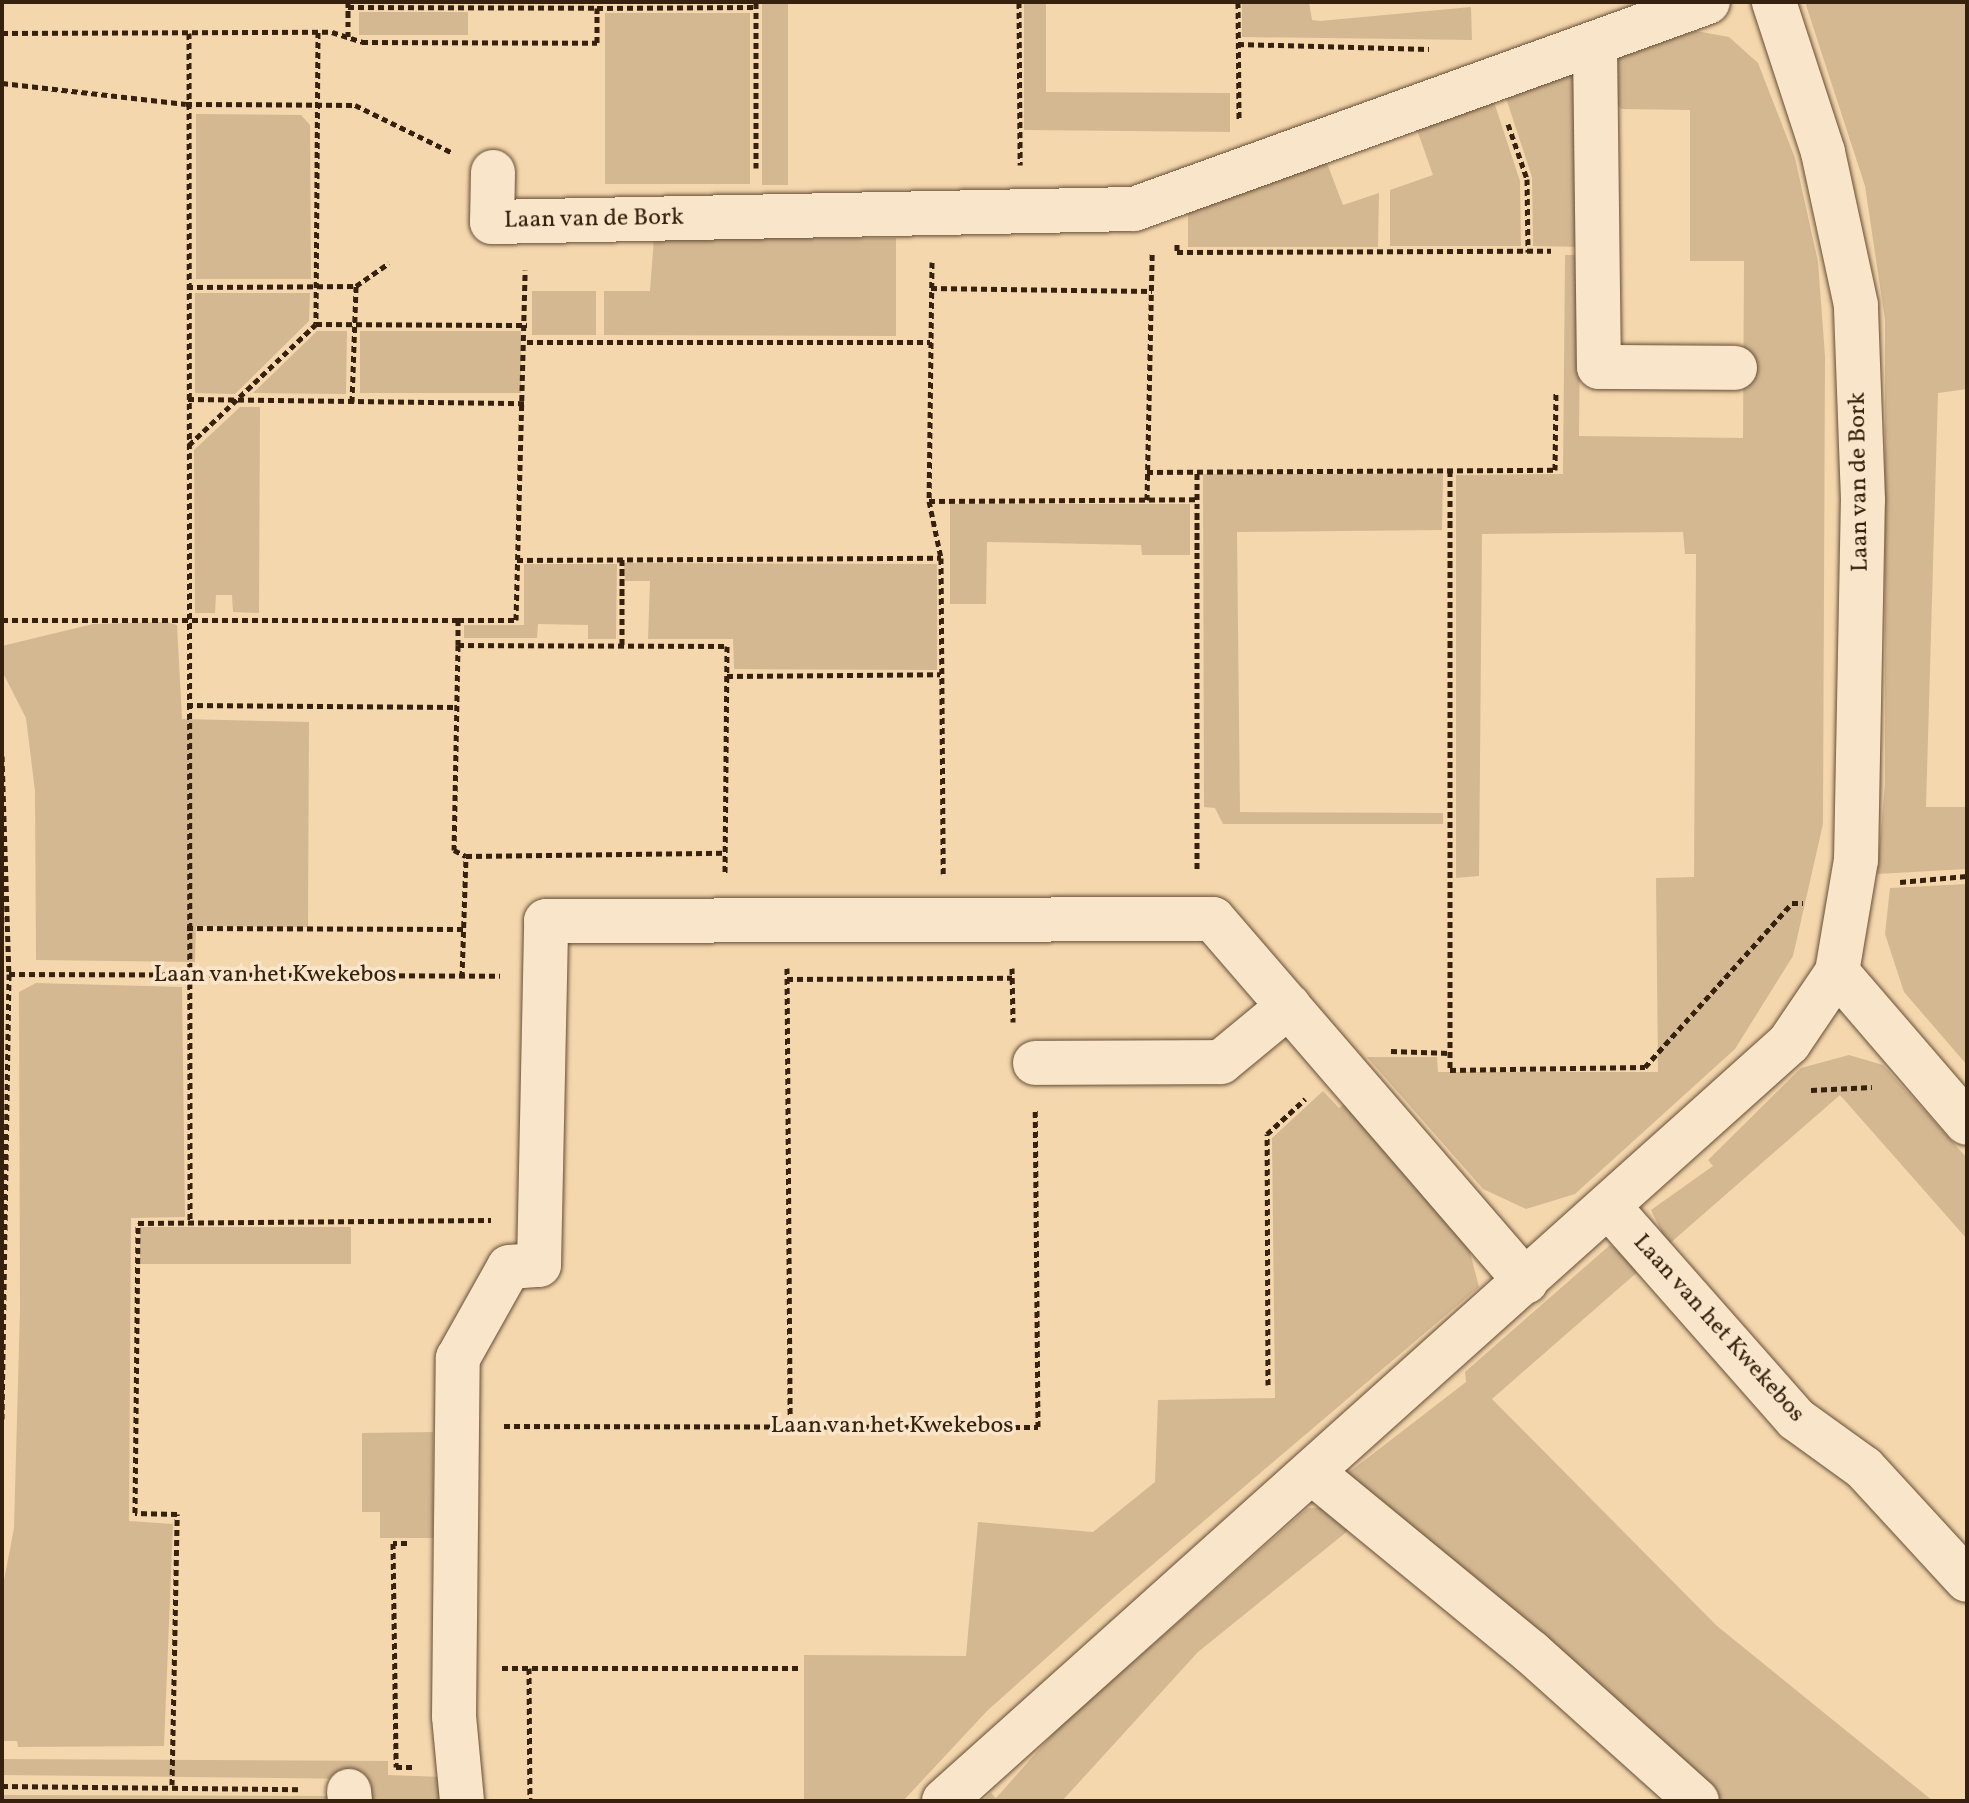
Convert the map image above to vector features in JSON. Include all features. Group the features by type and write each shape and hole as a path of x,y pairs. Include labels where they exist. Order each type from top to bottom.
{"street":[{"name":"Laan van de Bork","path":"493,172 492,222 1134,209 1708,2"},
{"name":"Laan van de Bork","path":"1774,2 1823,152 1856,305 1860,658 1856,860 1837,972"},
{"path":"1595,45 1599,367 1735,368"},
{"path":"462,1801 454,1668 458,1358 509,1267 539,1265 541,976 546,921 1213,919 1526,1281"},
{"path":"944,1801 1132,1627 1314,1474 1789,1043 1837,972 1967,1123"},
{"path":"1035,1063 1221,1062 1289,1006"},
{"name":"Laan van het Kwekebos","path":"1610,1208 1796,1419 1864,1468 1967,1580"},
{"path":"1314,1474 1520,1642 1697,1801"}],"path":[{"path":"1019,2 1020,211"},
{"path":"1238,2 1240,169"},
{"path":"348,37 348,5 597,8 756,5 756,217"},
{"path":"2,33 318,32 348,37 597,43 597,8"},
{"path":"188,446 316,324 318,32"},
{"path":"189,33 186,104 190,1224"},
{"path":"2,83 186,104 355,105 493,172"},
{"path":"1177,252 1178,192"},
{"path":"932,213 929,501 941,558 944,920"},
{"path":"2,620 516,620 526,403 523,221"},
{"path":"1147,500 1152,251 1558,251 1558,267"},
{"path":"187,287 356,286 389,263"},
{"path":"352,402 356,286"},
{"path":"931,288 1152,291"},
{"path":"316,324 527,325"},
{"path":"527,342 930,342"},
{"path":"1147,472 1555,470 1556,376"},
{"path":"188,399 235,402 526,403"},
{"path":"1450,471 1450,1070 1645,1067 1792,903 1878,918 1883,883 1967,876"},
{"path":"1197,473 1197,919"},
{"path":"929,501 1197,499"},
{"path":"517,560 941,558"},
{"path":"622,559 622,645"},
{"path":"458,620 454,850 466,856"},
{"path":"458,645 727,646 725,920"},
{"path":"727,676 940,674"},
{"path":"187,705 456,707"},
{"path":"2,756 9,974 2,1419"},
{"path":"1011,919 1014,1064 1035,1063"},
{"path":"786,920 790,1427"},
{"name":"Laan van het Kwekebos","path":"187,928 463,929"},
{"name":"Laan van het Kwekebos","path":"9,974 541,976"},
{"path":"787,979 1012,978"},
{"path":"1268,1385 1267,1134 1357,1050 1450,1053"},
{"path":"1799,1100 1830,1085 1872,1088 1914,1062"},
{"name":"Laan van het Kwekebos","path":"457,1426 1038,1427 1035,1063"},
{"path":"172,1785 177,1514 135,1513 138,1223 540,1219"},
{"path":"454,1668 801,1668"},
{"path":"529,1668 530,1801"},
{"path":"2,1786 172,1785 349,1796"}],"shaded area":[{"path":"762,2 788,2 788,185 762,185"},
{"path":"1024,2 1046,2 1046,92 1230,93 1230,132 1024,130"},
{"path":"1242,2 1309,2 1312,20 1320,21 1471,7 1472,40 1242,37"},
{"path":"1805,2 1967,2 1967,389 1938,393 1926,807 1967,807 1967,869 1877,874 1885,784 1885,320 1865,186"},
{"path":"359,12 468,12 468,35 359,35"},
{"path":"605,13 750,13 750,184 605,184"},
{"path":"1696,31 1729,37 1758,63 1795,158 1818,262 1825,356 1823,824 1793,956 1735,1049 1575,1194 1526,1209 1483,1189 1367,1057 1437,1057 1438,1072 1658,1072 1656,878 1694,877 1696,554 1685,554 1683,532 1482,534 1479,876 1456,878 1456,475 1563,474 1565,255 1581,255 1579,436 1743,438 1744,261 1690,261 1690,110 1621,109 1612,99 1615,56"},
{"path":"1572,72 1582,85 1581,247 1533,246 1532,177 1505,95"},
{"path":"1493,99 1520,181 1521,246 1390,246 1390,190 1433,175 1417,130"},
{"path":"196,114 301,115 310,125 311,279 196,279"},
{"path":"1325,158 1343,205 1379,193 1378,247 1188,247 1188,206"},
{"path":"654,237 896,238 896,336 604,335 604,291 650,291"},
{"path":"532,291 596,291 596,335 532,335"},
{"path":"195,293 310,293 309,321 235,394 195,393"},
{"path":"317,331 347,331 346,394 253,393"},
{"path":"360,331 521,331 521,393 360,393"},
{"path":"240,407 260,407 259,613 233,612 232,595 216,595 215,613 195,613 194,450"},
{"path":"1203,474 1443,474 1442,530 1237,532 1240,812 1443,813 1443,824 1223,824 1215,808 1204,807"},
{"path":"950,504 1190,504 1190,555 1142,555 1141,545 987,542 986,604 950,604"},
{"path":"624,563 937,564 937,670 734,669 733,639 648,639 650,581 625,581"},
{"path":"524,564 617,564 616,639 588,639 588,625 538,624 537,638 464,638 464,625 524,625"},
{"path":"167,622 177,625 182,719 309,722 308,927 196,926 195,962 36,960 35,791 26,718 2,671 2,646 93,624"},
{"path":"1967,884 1967,1065 1904,992 1885,934 1890,888"},
{"path":"36,983 182,987 185,1217 131,1218 129,1521 173,1524 164,1746 18,1747 17,1741 2,1741 2,1591 14,1528 20,1309 19,992"},
{"path":"1849,1055 1883,1065 1967,1158 1967,1239 1840,1095 1668,1245 1651,1210 1713,1166 1708,1160 1801,1068"},
{"path":"1323,1091 1339,1108 1354,1097 1466,1237 1479,1287 1111,1600 987,1711 903,1801 804,1801 804,1655 966,1656 978,1522 1093,1532 1155,1482 1158,1400 1275,1398 1272,1138"},
{"path":"140,1227 351,1227 351,1264 140,1264"},
{"path":"1610,1245 1641,1269 1492,1399 1717,1626 1933,1801 1713,1801 1349,1483 1348,1473 1466,1382 1465,1372"},
{"path":"433,1432 433,1538 380,1538 380,1512 362,1512 362,1433"},
{"path":"1328,1507 1354,1526 1198,1652 1062,1801 983,1801 991,1793 996,1798 1061,1725 1308,1508"},
{"path":"2,1759 388,1761 388,1775 444,1777 444,1801 368,1801 367,1779 2,1775"},
{"path":"2,1795 327,1796 327,1801 2,1801"}]}
